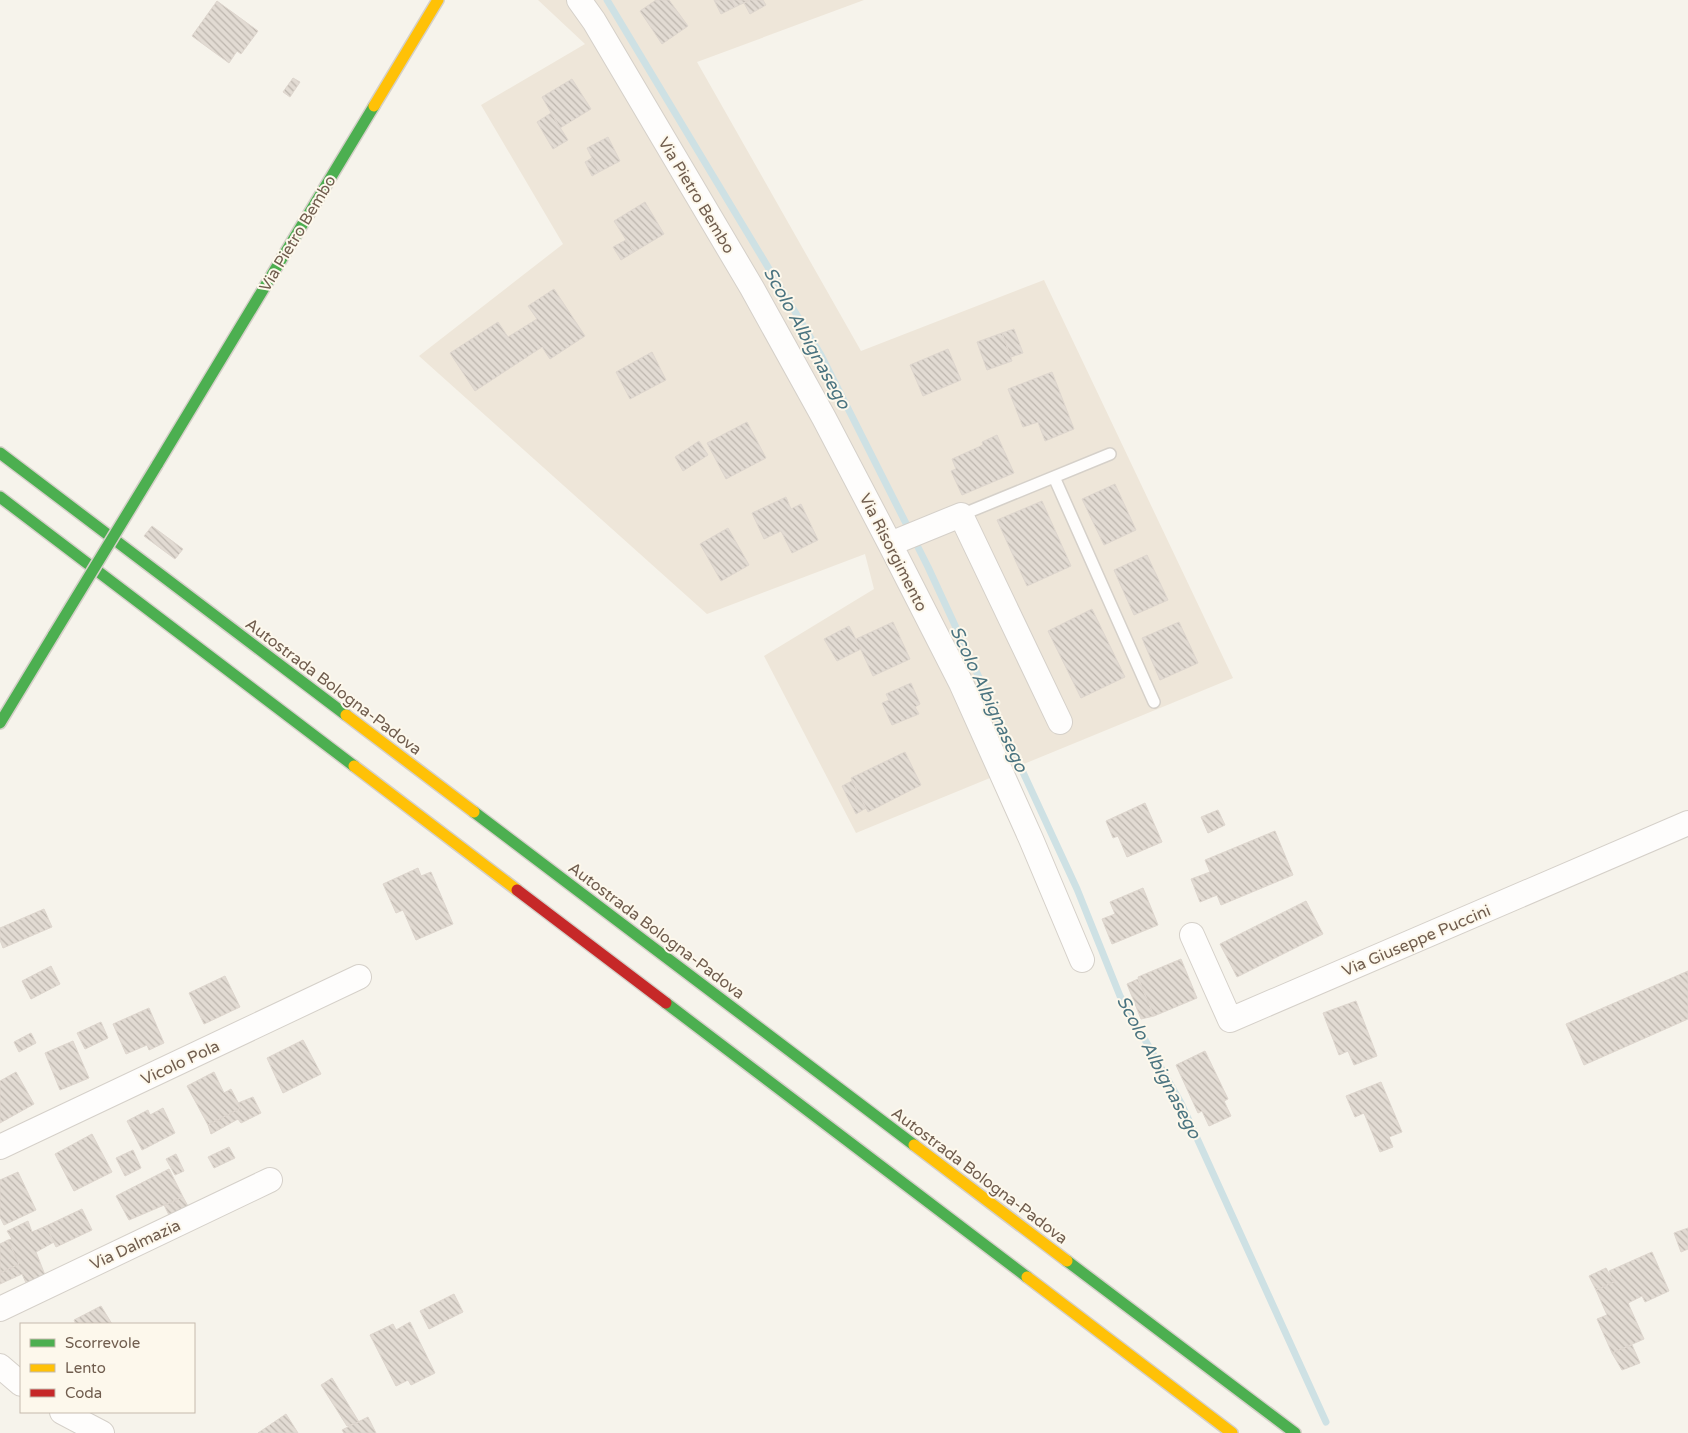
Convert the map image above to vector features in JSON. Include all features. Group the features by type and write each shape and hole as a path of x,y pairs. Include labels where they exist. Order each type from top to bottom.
{"main road":[{"name":"Via Pietro Bembo","path":"0,723 438,0"},
{"name":"Autostrada Bologna-Padova","path":"0,453 1295,1433"},
{"path":"0,498 1232,1433"}],"street":[{"name":"Via Pietro Bembo","path":"579,0 594,22 752,288"},
{"name":"Via Risorgimento","path":"752,288 824,418 904,538 962,683 1082,960"},
{"path":"904,538 961,515 1060,722"},
{"name":"Via Giuseppe Puccini","path":"1192,935 1230,1020 1688,823"},
{"name":"Vicolo Pola","path":"0,1148 359,977"},
{"name":"Via Dalmazia","path":"0,1308 270,1180"},
{"path":"0,1366 20,1383"},
{"path":"64,1413 102,1433"}],"lane":[{"path":"961,515 1110,454"},
{"path":"1054,477 1154,702"}],"shaded area":[{"path":"538,0 864,0 697,62 861,351 1044,280 1233,678 856,833 764,656 874,589 865,554 707,614 419,356 563,244 481,105 585,44"}],"building":[{"path":"656,0 669,0 688,26 662,44 640,11"},
{"path":"714,0 731,0 735,7 721,14"},
{"path":"731,0 750,0 735,7"},
{"path":"750,0 763,0 766,5 750,14 744,3"},
{"path":"217,1 258,31 241,54 237,51 229,63 192,36"},
{"path":"293,78 300,82 290,97 283,92"},
{"path":"572,79 591,109 560,128 542,97"},
{"path":"551,113 568,140 553,149 537,122"},
{"path":"608,137 620,161 599,172 587,148"},
{"path":"592,158 599,172 592,176 585,162"},
{"path":"645,202 664,234 634,252 614,221"},
{"path":"626,240 634,252 621,260 613,247"},
{"path":"554,289 585,336 550,359 542,347 475,391 450,353 498,322 508,337 537,319 528,306"},
{"path":"1014,329 1023,353 1011,357 1002,333"},
{"path":"1002,333 1012,361 987,370 977,342"},
{"path":"948,349 961,380 923,396 910,365"},
{"path":"652,352 666,380 630,399 616,372"},
{"path":"1052,372 1074,429 1045,441 1038,422 1023,427 1008,389"},
{"path":"747,422 766,458 726,479 707,443"},
{"path":"997,435 1014,473 962,495 951,471 956,469 952,459 983,445 982,442"},
{"path":"699,441 708,455 683,471 675,457"},
{"path":"1115,484 1136,530 1104,545 1082,499"},
{"path":"786,497 791,509 801,504 818,540 792,553 781,531 764,539 752,513"},
{"path":"1042,501 1071,566 1027,586 997,520"},
{"path":"152,526 183,549 175,559 144,536"},
{"path":"728,528 749,565 721,581 700,544"},
{"path":"1147,555 1168,600 1134,615 1114,570"},
{"path":"1092,609 1125,677 1081,698 1048,631"},
{"path":"893,622 910,659 873,676 856,639"},
{"path":"1179,622 1198,663 1160,680 1142,638"},
{"path":"849,626 861,649 837,661 824,639"},
{"path":"911,683 920,704 915,707 919,714 892,725 882,703 889,700 886,694"},
{"path":"905,752 921,785 868,812 851,778"},
{"path":"852,781 866,808 856,814 842,786"},
{"path":"1145,803 1162,842 1127,857 1118,836 1113,838 1106,821"},
{"path":"1218,810 1225,825 1208,833 1201,817"},
{"path":"1275,831 1293,875 1221,905 1217,895 1200,902 1191,879 1210,872 1205,860"},
{"path":"418,868 421,876 431,872 453,924 416,940 403,910 396,913 383,884"},
{"path":"1143,888 1158,925 1112,944 1102,919 1115,914 1110,902"},
{"path":"1306,901 1323,934 1237,977 1220,944"},
{"path":"44,909 52,927 3,948 0,940 0,928"},
{"path":"1181,959 1197,998 1154,1016 1138,977"},
{"path":"51,966 60,984 31,999 22,981"},
{"path":"1688,971 1688,1019 1584,1065 1566,1024"},
{"path":"225,976 240,1007 204,1024 189,993"},
{"path":"1138,979 1154,1016 1141,1019 1127,984"},
{"path":"1356,1001 1377,1056 1354,1065 1348,1051 1339,1055 1323,1013"},
{"path":"149,1008 164,1043 149,1050 147,1045 126,1054 113,1024"},
{"path":"101,1022 108,1038 85,1049 77,1033"},
{"path":"31,1033 36,1043 19,1052 14,1042"},
{"path":"303,1040 321,1074 283,1093 267,1058"},
{"path":"73,1041 89,1078 60,1090 45,1053"},
{"path":"1205,1051 1228,1099 1224,1101 1231,1116 1209,1126 1202,1111 1198,1113 1176,1065"},
{"path":"16,1072 34,1104 0,1123 0,1081"},
{"path":"214,1072 224,1093 231,1089 241,1108 208,1125 187,1086"},
{"path":"1381,1082 1402,1132 1389,1137 1393,1147 1380,1152 1364,1113 1355,1117 1346,1096"},
{"path":"253,1097 261,1113 241,1123 238,1119 211,1134 208,1125 241,1108 238,1103"},
{"path":"163,1108 175,1133 142,1150 127,1121 148,1110 150,1115"},
{"path":"92,1134 112,1172 74,1191 55,1154"},
{"path":"229,1147 235,1158 214,1168 208,1157"},
{"path":"133,1150 141,1168 125,1176 116,1158"},
{"path":"176,1154 184,1171 175,1175 166,1159"},
{"path":"169,1169 183,1197 129,1220 116,1196"},
{"path":"18,1172 36,1210 4,1225 0,1217 0,1180"},
{"path":"183,1197 189,1208 170,1217 164,1205"},
{"path":"82,1209 92,1230 56,1247 46,1226"},
{"path":"28,1221 32,1232 46,1226 54,1242 36,1252 45,1275 27,1285 22,1274 0,1284 0,1273 19,1264 8,1240 12,1239 7,1231"},
{"path":"1688,1228 1688,1249 1681,1252 1674,1233"},
{"path":"8,1240 19,1264 0,1273 0,1244"},
{"path":"1652,1252 1669,1291 1645,1302 1642,1296 1628,1303 1644,1339 1612,1353 1597,1319 1607,1315 1596,1290 1614,1282 1609,1271"},
{"path":"1606,1268 1614,1282 1596,1290 1589,1276"},
{"path":"454,1294 463,1312 429,1329 420,1311"},
{"path":"101,1306 111,1323 76,1323 74,1320"},
{"path":"410,1322 435,1373 411,1385 408,1380 396,1386 370,1335 393,1324 396,1330"},
{"path":"1632,1345 1640,1363 1622,1370 1612,1353"},
{"path":"332,1378 359,1422 347,1426 321,1385"},
{"path":"286,1414 298,1433 258,1433"},
{"path":"368,1417 376,1433 344,1433 342,1430"}],"waterway":[{"name":"Scolo Albignasego","path":"607,0 821,355 928,567 1077,889 1120,996 1181,1103 1326,1422"}],"traffic: fast":[{"path":"157,465 374,106"},
{"path":"0,453 346,715"},
{"path":"54,634 157,465"},
{"path":"0,497 354,766"},
{"path":"0,723 54,634"},
{"path":"474,812 914,1145"},
{"path":"666,1003 1027,1277"},
{"path":"1067,1261 1295,1433"}],"traffic: slow":[{"path":"374,106 438,0"},
{"path":"346,715 474,812"},
{"path":"354,766 517,890"},
{"path":"914,1145 1067,1261"},
{"path":"1027,1277 1232,1433"}],"traffic: jam":[{"path":"517,890 666,1003"}]}
